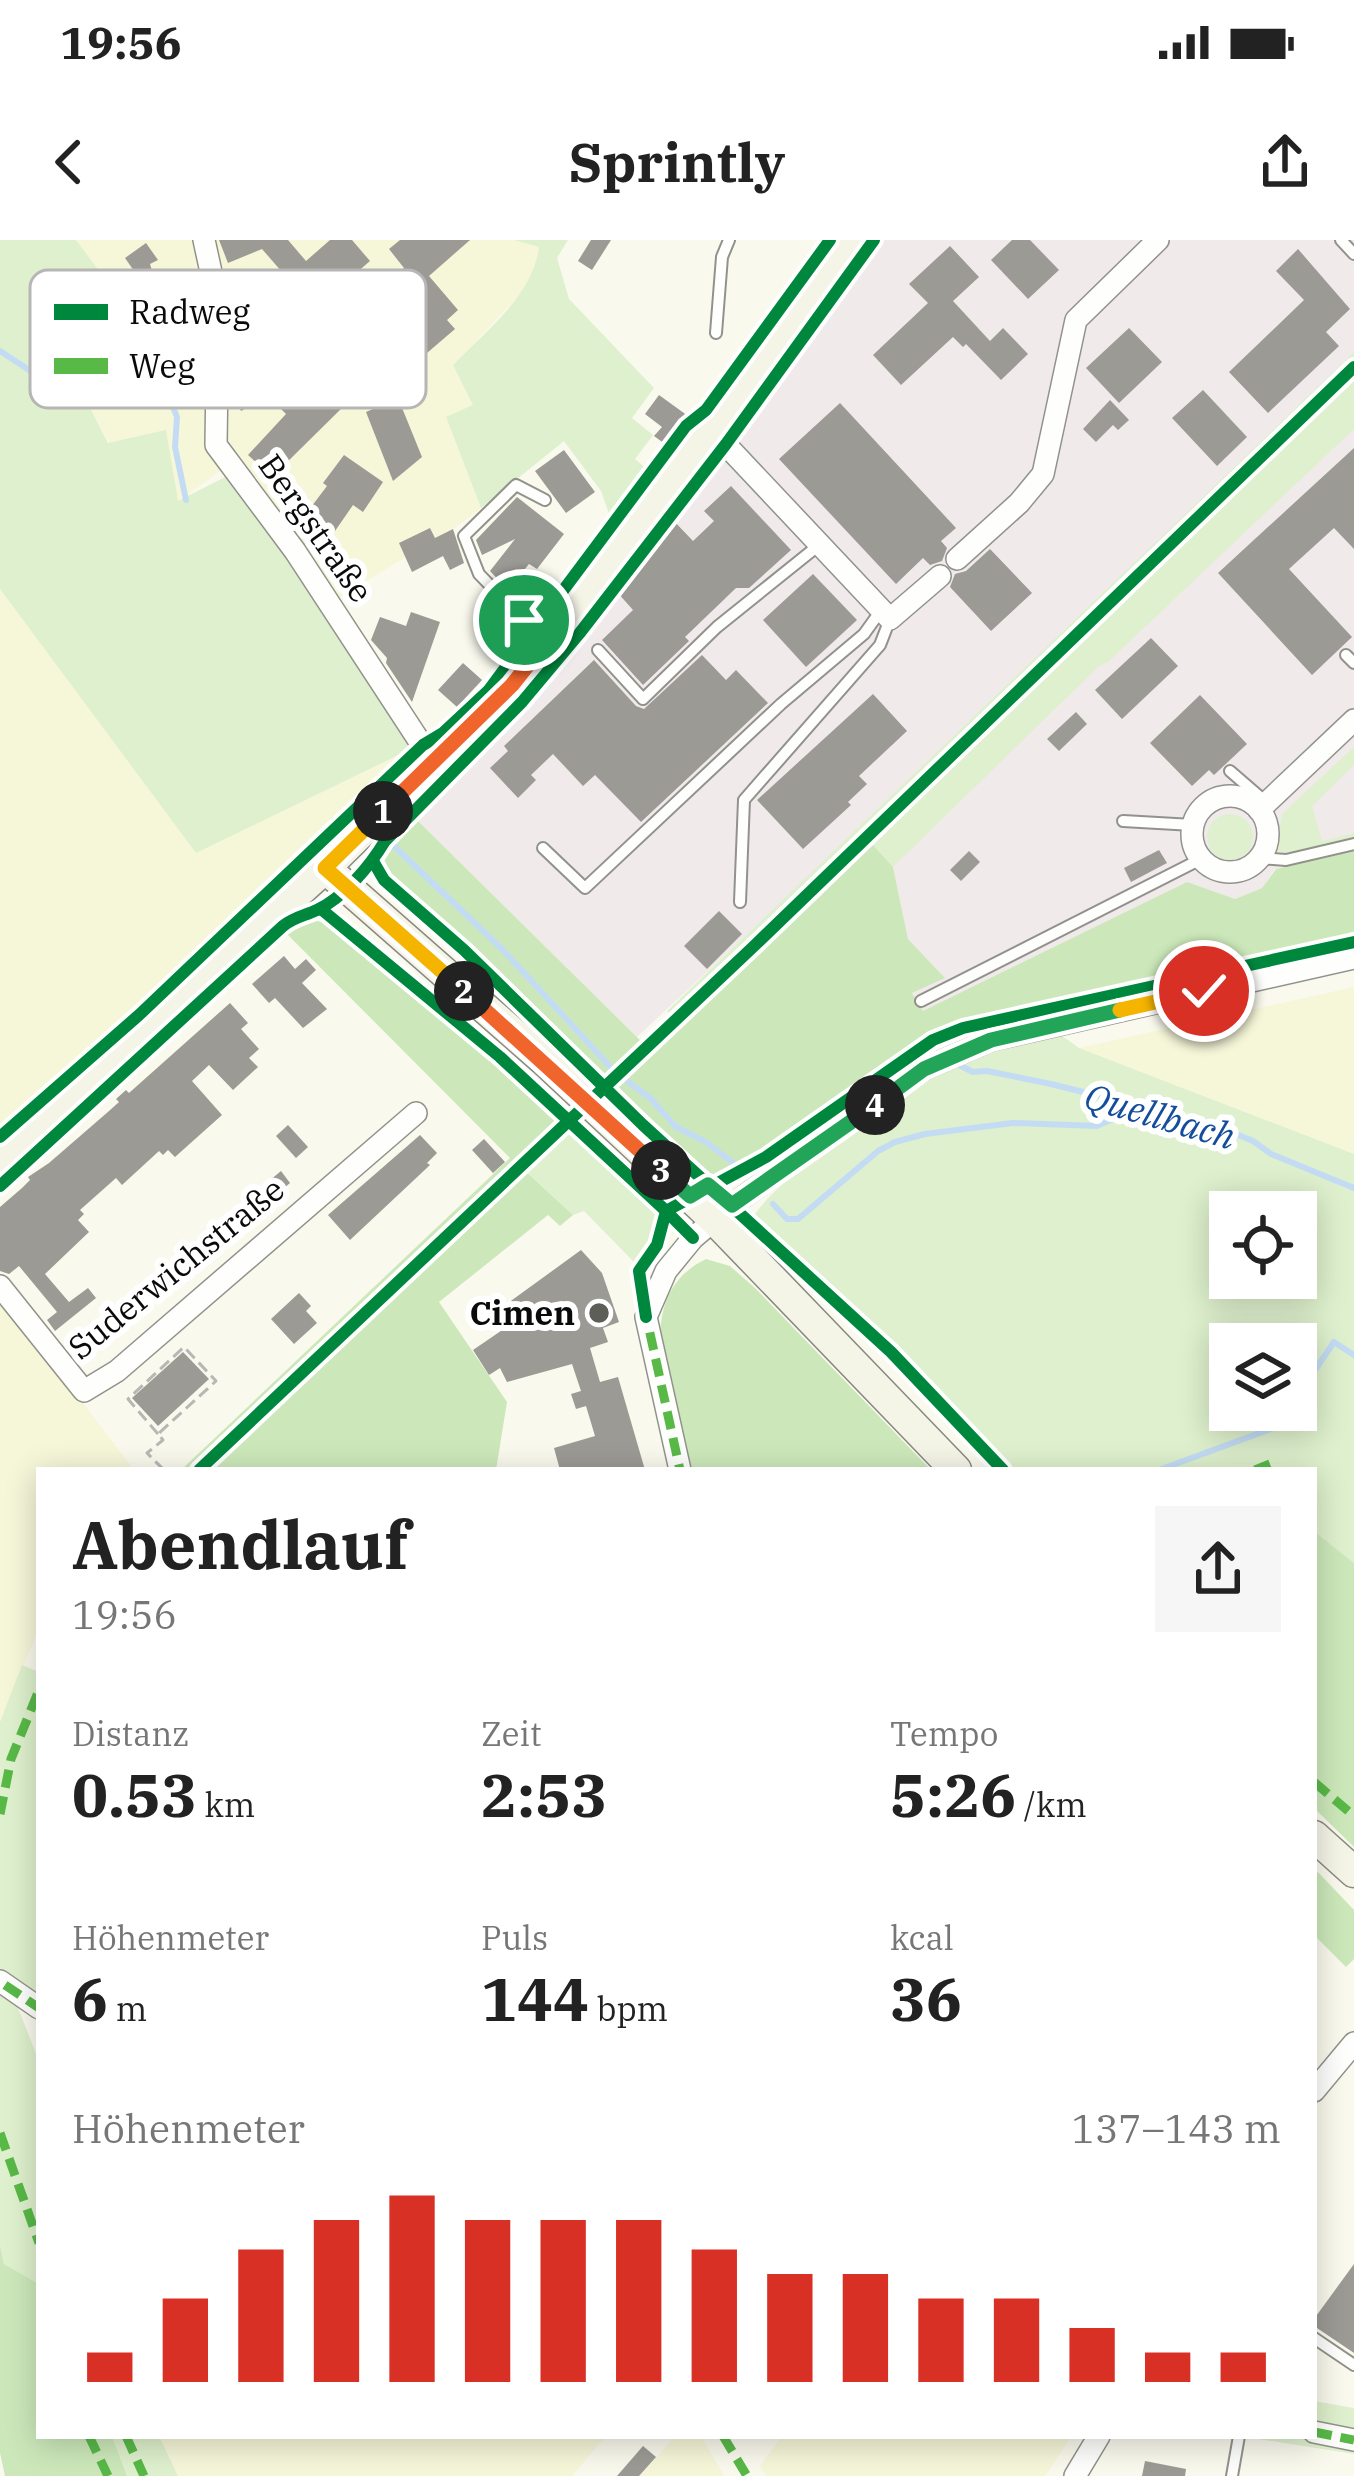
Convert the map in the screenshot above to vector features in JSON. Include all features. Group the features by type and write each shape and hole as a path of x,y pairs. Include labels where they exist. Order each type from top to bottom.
{"main road":[{"path":"0,1164 325,868 512,685 711,429 847,241"},
{"path":"325,868 544,1060 715,1220 953,1467"},
{"path":"1317,1839 1354,1872"}],"street":[{"name":"Bergstraße","path":"204,240 211,270"},
{"path":"957,559 1019,503 1043,474 1076,320 1158,240"},
{"name":"Bergstraße","path":"217,408 216,445 296,551 434,762"},
{"path":"711,429 886,614 940,576"},
{"path":"1263,806 1354,720"},
{"path":"1235,796 1263,806 1268,834 1260,858 1250,867 1224,872 1201,860 1193,825 1198,812 1221,797 1235,796"},
{"path":"679,1467 646,1317 666,1271 715,1220 924,1069 991,1040 1354,958"},
{"name":"Suderwichstraße","path":"0,1286 84,1391 117,1371 416,1113"},
{"path":"0,1981 36,2006"},
{"path":"1317,2087 1354,2043"},
{"path":"1317,2433 1354,2440"},
{"path":"1075,2476 1097,2439"}],"lane":[{"path":"716,333 722,257 729,240"},
{"path":"1341,240 1354,254"},
{"path":"545,500 516,485 464,536 479,574 546,642"},
{"path":"598,650 643,699 717,627 822,543"},
{"path":"543,848 585,888 781,704 886,614"},
{"path":"740,902 744,800 880,645 886,614"},
{"path":"1230,771 1263,806"},
{"path":"1124,821 1193,825"},
{"path":"1260,858 1286,860 1354,844"},
{"path":"921,1001 1201,860"},
{"path":"1317,2340 1354,2365"},
{"path":"1232,2476 1238,2439"}],"path":[{"path":"158,1433 216,1381 184,1347 128,1399 164,1440 147,1453 161,1467"}],"shaded area":[{"path":"856,240 1354,240 1354,849 1275,869 1262,888 1235,899 923,1012 912,993 944,977 908,939 893,867 857,832 637,1037 414,817 532,699 671,525 793,324"}],"green space":[{"path":"0,240 76,240 98,270 30,270 30,408 90,408 108,443 166,430 178,501 231,474 413,748 196,853 0,589"},
{"path":"76,240 514,240 540,247 537,266 523,291 453,365 474,406 446,418 481,508 333,601 236,459 178,502 109,443 91,408 426,408 426,270 98,270"},
{"path":"514,240 568,240 557,258 569,299 654,388 632,418 653,435 635,459 649,471 612,522 601,491 564,441 481,508 446,417 473,405 453,365 506,312 535,265 539,247"},
{"path":"1354,352 1354,429 1099,666 893,867 870,843 679,1024 667,1011"},
{"path":"0,589 196,853 413,748 0,1154"},
{"path":"1354,747 1354,765 1312,806 1322,841 1354,833 1354,837 1292,853 1276,851 1282,814"},
{"path":"1230,814 1246,821 1253,837 1246,853 1230,860 1214,853 1207,837 1214,821"},
{"path":"414,817 643,1043 602,1081 502,980 394,885 382,854"},
{"path":"870,842 893,867 908,939 945,978 912,993 923,1011 1187,882 1235,899 1262,888 1276,869 1354,849 1354,933 1004,1010 920,1038 755,1161 725,1175 706,1176 615,1090"},
{"path":"307,919 333,924 564,1117 518,1164 573,1215 560,1226 548,1215 439,1302 507,1402 496,1467 184,1467 510,1158 286,933"},
{"path":"1354,987 1354,1154 1079,1048"},
{"path":"1058,1033 1079,1048 1354,1154 1354,1563 1317,1533 1317,1467 1003,1467 913,1371 751,1221 765,1201 821,1151 961,1059 984,1049"},
{"path":"573,1126 660,1211 653,1242 634,1262 584,1211 573,1215 526,1171"},
{"path":"706,1259 730,1266 928,1467 688,1467 661,1355 667,1299 681,1277"},
{"path":"0,1294 132,1467 36,1467 36,1636 0,1721"},
{"path":"1317,1533 1354,1563 1354,1847 1317,1811"},
{"path":"22,1665 36,1671 36,2001 0,1971 0,1722"},
{"path":"1317,1871 1354,1910 1354,1959 1346,1967 1317,1938"},
{"path":"0,1988 14,1998 36,2053 36,2282 4,2264 0,2245"},
{"path":"0,2245 4,2264 36,2282 36,2439 113,2439 127,2476 5,2476 0,2453"},
{"path":"1317,2402 1354,2408 1354,2454 1258,2439 1317,2439"},
{"path":"113,2439 160,2439 178,2476 127,2476"},
{"path":"160,2439 603,2439 572,2476 178,2476"},
{"path":"672,2439 703,2439 724,2476 640,2476"},
{"path":"780,2439 1070,2439 1045,2476 766,2476 760,2466"}],"building":[{"path":"219,240 288,240 306,261 330,240 352,240 370,261 360,270 280,270 262,249 228,263"},
{"path":"400,240 470,240 429,276 458,310 447,320 455,329 427,353 426,270 402,270 389,249"},
{"path":"591,240 611,240 592,270 578,261"},
{"path":"1012,240 1030,240 1059,270 1028,299 991,260"},
{"path":"146,243 158,260 150,264 152,270 133,270 125,258"},
{"path":"950,246 979,277 953,301 990,341 1003,328 1028,354 1001,380 953,337 901,385 873,355 928,303 909,284"},
{"path":"1298,249 1350,309 1326,332 1339,346 1268,413 1229,372 1304,300 1276,271"},
{"path":"1129,328 1162,362 1119,403 1086,368"},
{"path":"1203,390 1247,437 1217,466 1172,418"},
{"path":"659,395 688,416 665,444 654,436 662,427 645,414"},
{"path":"1110,400 1129,420 1118,430 1113,425 1096,442 1083,429"},
{"path":"840,403 956,528 941,541 947,548 942,561 930,565 923,558 896,584 779,459"},
{"path":"280,408 342,408 272,477 248,455 286,414"},
{"path":"402,408 422,457 393,481 366,412"},
{"path":"1354,448 1354,549 1334,528 1289,569 1352,637 1312,675 1218,573"},
{"path":"564,450 595,492 566,513 535,471"},
{"path":"344,455 383,482 363,512 353,505 335,531 309,545 296,527"},
{"path":"731,486 791,550 749,588 736,588 643,685 602,640 633,610 617,592 672,519 693,541 714,521 704,511"},
{"path":"517,497 564,534 537,569 529,564 508,590 490,571 515,539 482,555 476,540"},
{"path":"430,528 435,538 453,529 464,563 450,570 443,556 412,572 399,543"},
{"path":"990,549 1032,593 991,631 950,587 955,574 966,571"},
{"path":"813,574 857,620 806,667 763,620"},
{"path":"411,612 440,622 412,702 371,640 380,617 406,626"},
{"path":"1151,638 1178,666 1122,719 1095,690"},
{"path":"702,655 726,680 736,670 768,703 641,822 595,775 583,786 553,754 531,775 536,780 518,798 490,768 508,751 504,746 594,660 644,709"},
{"path":"463,663 482,680 457,707 438,690"},
{"path":"873,694 907,731 859,776 867,784 848,802 851,805 803,849 757,800"},
{"path":"1200,695 1247,744 1214,775 1209,770 1192,786 1150,743"},
{"path":"1076,712 1087,724 1059,751 1047,739"},
{"path":"1159,850 1167,863 1131,882 1124,868"},
{"path":"969,851 980,862 961,881 950,870"},
{"path":"719,911 742,934 707,969 684,946"},
{"path":"284,956 295,969 306,959 316,970 302,983 327,1009 303,1028 275,998 269,1003 252,984"},
{"path":"230,1003 248,1023 241,1029 259,1049 249,1058 258,1067 233,1090 209,1065 192,1081 222,1115 175,1157 168,1150 163,1155 159,1151 122,1185 116,1178 80,1210 84,1214 78,1220 89,1232 45,1274 69,1302 88,1288 96,1298 55,1331 47,1320 57,1312 19,1266 9,1274 0,1271 0,1207 28,1177 119,1102 116,1099 126,1090 129,1093"},
{"path":"288,1125 308,1147 296,1158 276,1136"},
{"path":"420,1135 437,1153 430,1165 350,1240 328,1215"},
{"path":"484,1139 505,1162 493,1173 472,1150"},
{"path":"281,1171 290,1183 273,1197 263,1186"},
{"path":"581,1250 602,1273 619,1322 603,1328 608,1342 590,1348 600,1382 618,1377 644,1467 559,1467 554,1448 595,1436 586,1406 576,1409 571,1394 581,1391 572,1364 507,1382 500,1368 489,1375 473,1350 514,1322 504,1306"},
{"path":"299,1293 311,1306 306,1311 317,1323 294,1344 271,1319"},
{"path":"183,1352 209,1379 158,1426 132,1398"},
{"path":"1354,2264 1354,2353 1317,2328 1317,2315"},
{"path":"643,2446 656,2457 639,2476 617,2476"},
{"path":"1145,2461 1186,2469 1185,2476 1142,2476"}],"waterway":[{"path":"0,351 30,371"},
{"path":"173,408 175,447 186,500"},
{"path":"395,847 504,951 615,1072 650,1098 676,1127 737,1166"},
{"name":"Quellbach","path":"959,1065 973,1072 1051,1084 1209,1123 1354,1188"},
{"path":"773,1204 787,1219 798,1219 878,1151 925,1134 1013,1123 1097,1126 1143,1106"},
{"path":"1317,1367 1334,1342 1354,1355"},
{"path":"1167,1467 1265,1431"}],"marked path":[{"path":"644,1306 679,1467"},
{"path":"1262,1467 1270,1464"},
{"path":"0,1814 11,1759 36,1697"},
{"path":"1317,1785 1354,1816"},
{"path":"5,1985 36,2006"},
{"path":"0,2133 36,2235"},
{"path":"1317,2433 1354,2440"},
{"path":"90,2439 108,2476"},
{"path":"127,2439 144,2476"},
{"path":"725,2439 747,2476"}],"cycle path":[{"path":"0,1137 139,1015 423,745 488,691 686,426 706,410 830,240"},
{"path":"0,1186 283,926 327,905 346,889 385,841 522,702 726,444 874,240"},
{"path":"202,1467 753,947 1354,367"},
{"path":"373,861 384,880 891,1352 1000,1467"},
{"path":"321,909 500,1057 666,1211 657,1245 639,1271 646,1317"},
{"path":"693,1238 666,1211 766,1157 933,1040 963,1028 1354,942"}],"place":[{"name":"Cimen","path":"599,1313"}],"route":[{"path":"524,620 546,642 512,685 325,868 690,1196 708,1185 732,1205 924,1069 991,1040 1204,991"}]}
